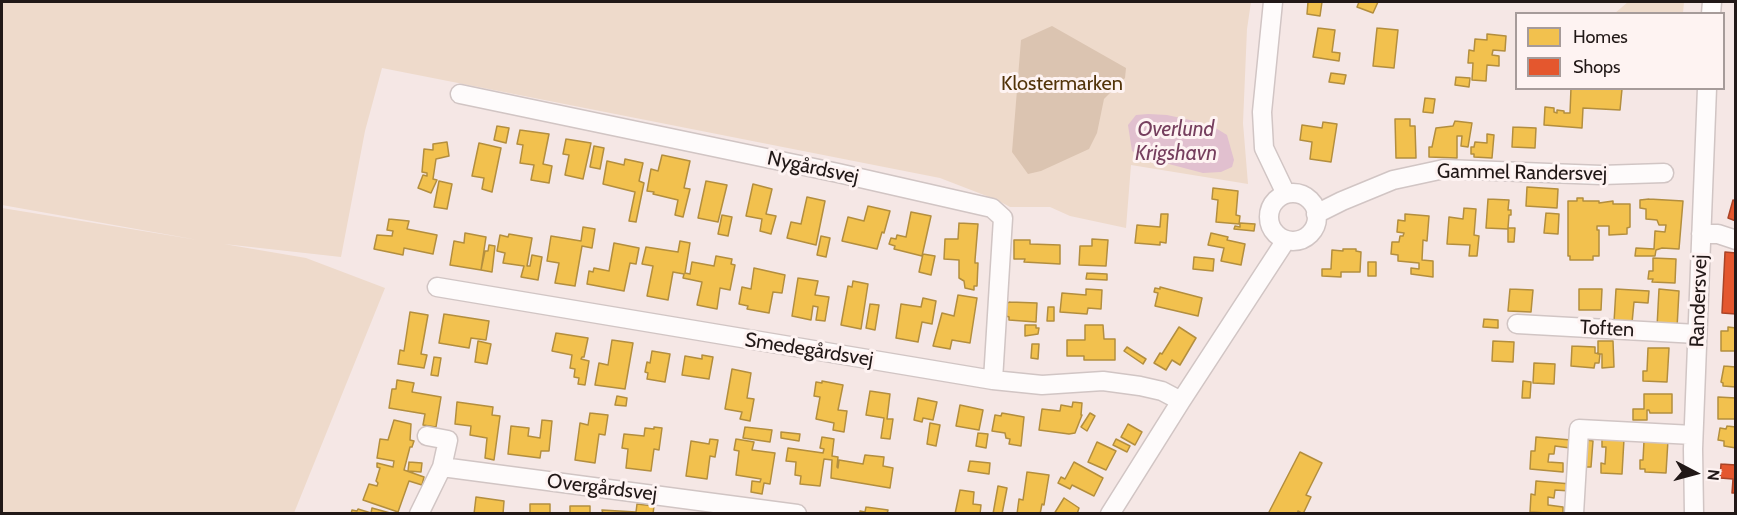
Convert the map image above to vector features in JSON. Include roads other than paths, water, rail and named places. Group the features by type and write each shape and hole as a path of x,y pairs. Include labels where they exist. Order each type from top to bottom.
{"street":[{"path":"1273,2 1262,112 1264,148 1286,194"},
{"name":"Randersvej","path":"1694,513 1693,435 1707,90"},
{"name":"Nygårdsvej","path":"460,94 838,173 992,208 1003,218 993,380"},
{"name":"Gammel Randersvej","path":"1316,214 1393,180 1444,169 1601,175 1664,173"},
{"path":"1286,194 1304,196 1311,202 1316,214 1312,232 1297,241 1286,240 1274,232 1269,220 1274,202 1286,194"},
{"path":"1701,234 1718,234 1736,240"},
{"path":"1110,513 1180,401 1286,240"},
{"name":"Smedegårdsvej","path":"437,287 993,380 1042,385 1103,381 1140,386 1162,391 1180,401"},
{"name":"Toften","path":"1517,324 1697,334"},
{"path":"1574,513 1579,429 1693,435"},
{"path":"419,513 442,467 448,440 427,436"},
{"name":"Overgårdsvej","path":"442,467 798,513"}],"water":[{"name":"Overlund Krigshavn","path":"1148,114 1190,120 1214,127 1227,135 1234,160 1232,167 1221,172 1203,173 1146,158 1132,151 1128,125 1136,115"}],"park label":[{"name":"Klostermarken","path":"1062,84"}]}
